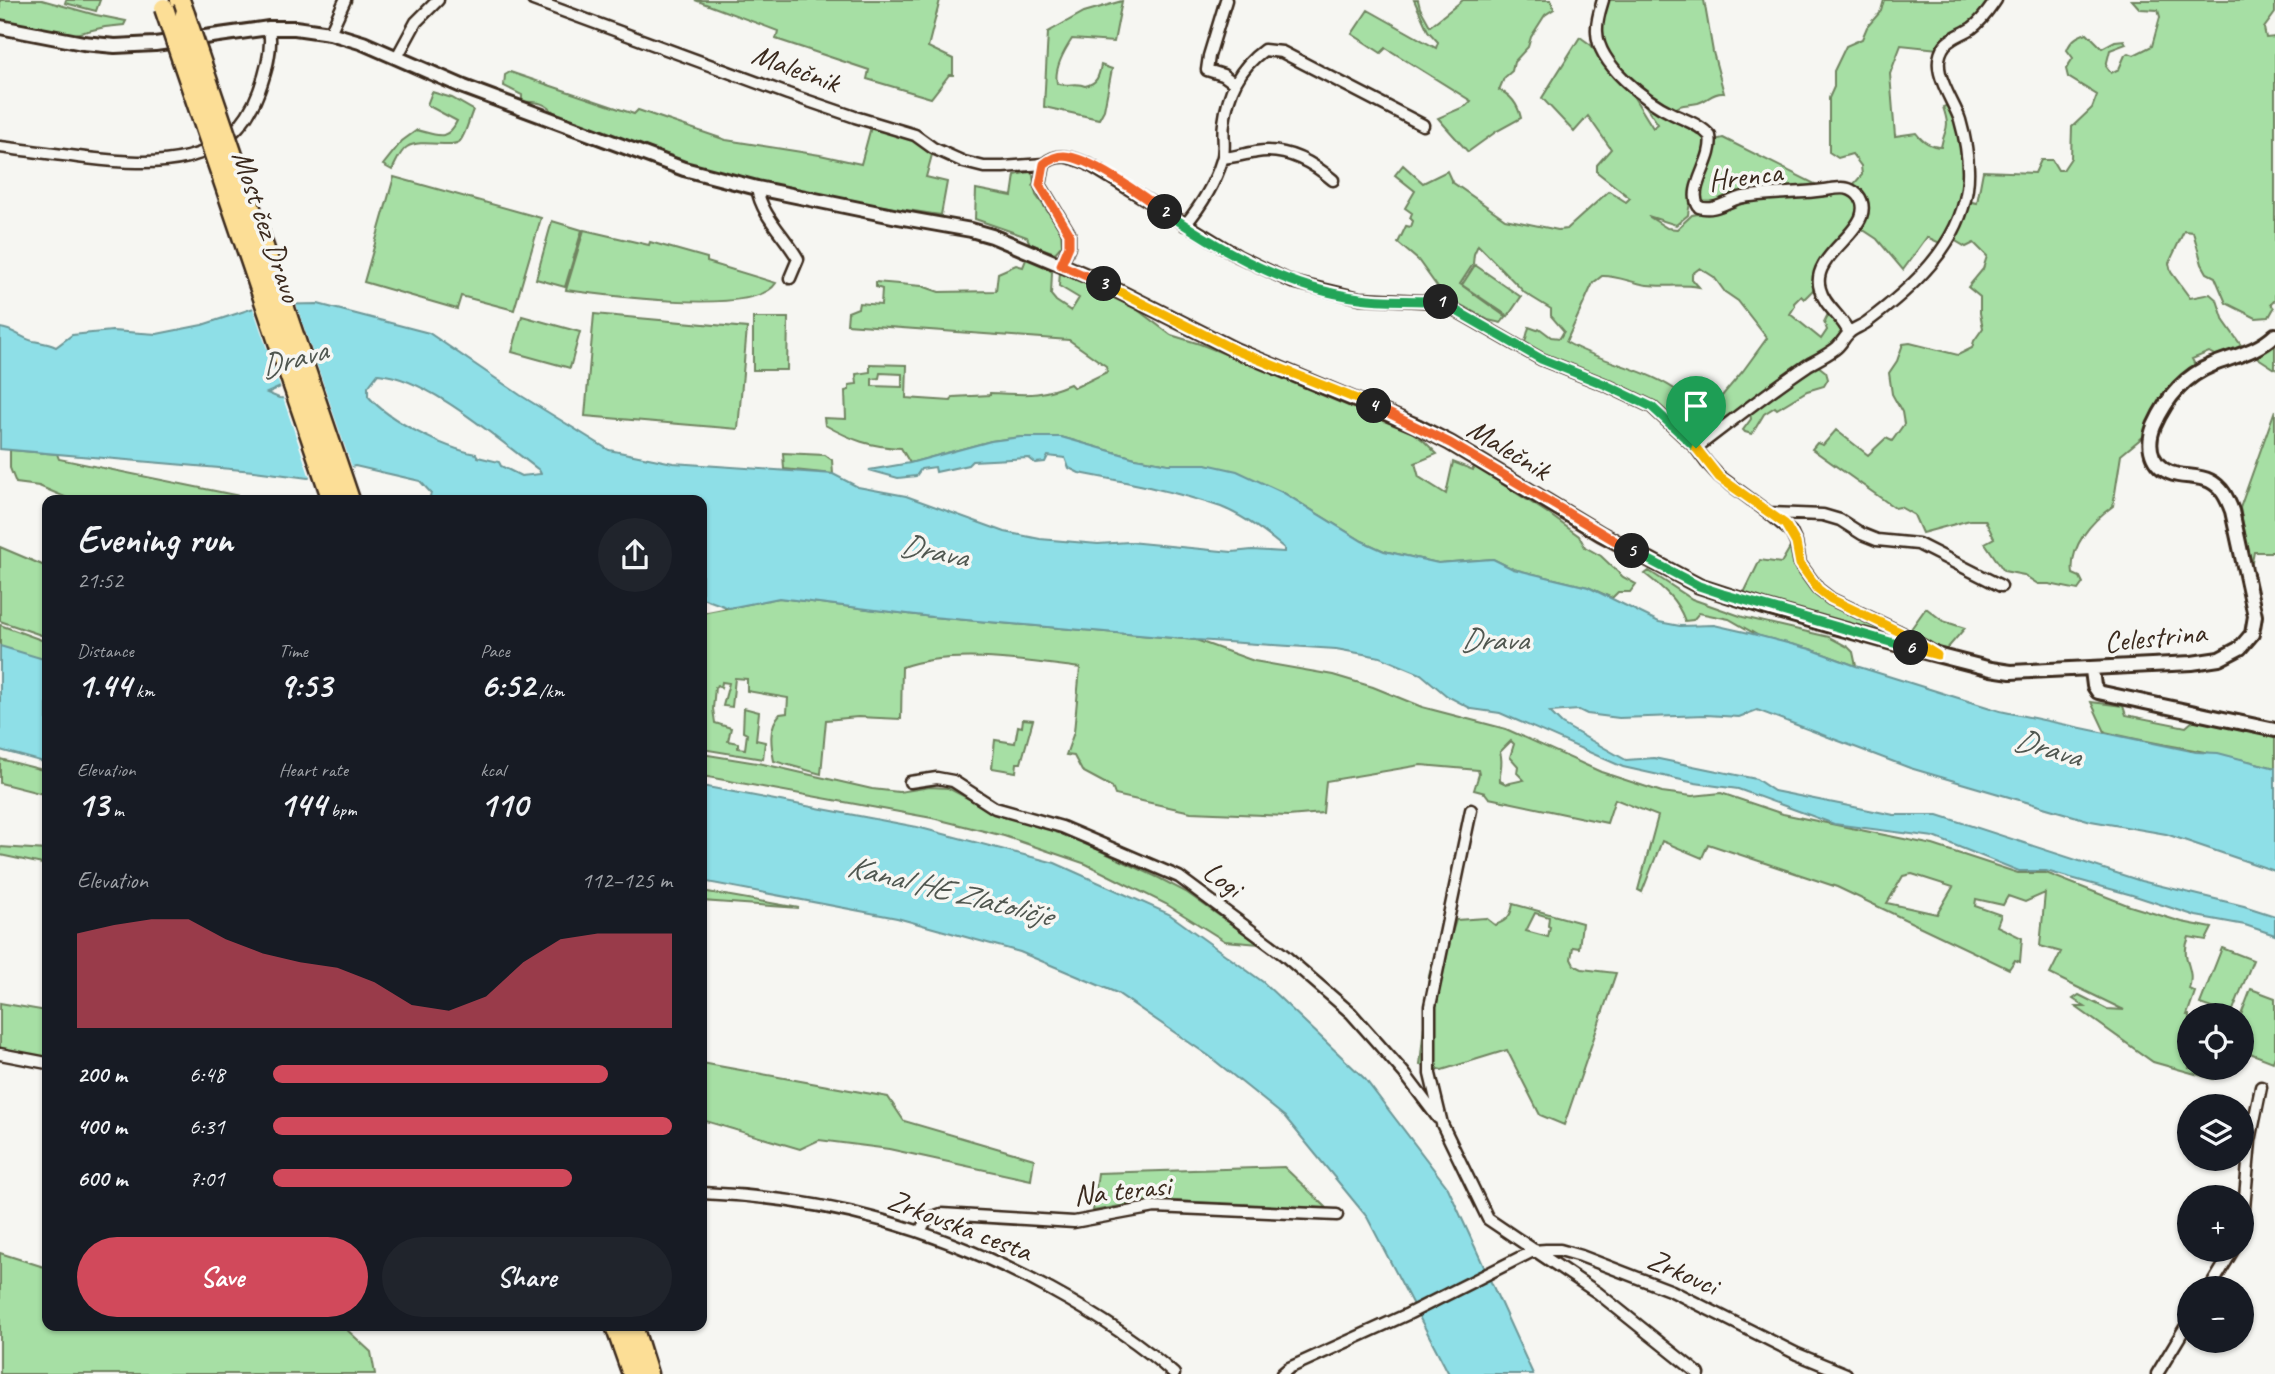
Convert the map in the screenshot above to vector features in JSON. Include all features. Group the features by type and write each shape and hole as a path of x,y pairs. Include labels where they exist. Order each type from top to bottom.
{"highway":[{"name":"Most čez Dravo","path":"173,5 330,495"},
{"name":"Most čez Dravo","path":"173,5 348,495"},
{"path":"617,1331 632,1374"},
{"path":"635,1331 648,1374"}],"street":[{"path":"330,33 345,0"},
{"path":"397,57 416,22 438,0"},
{"name":"Malečnik","path":"533,0 788,94 915,135 933,148 964,162 984,167 1003,167 1044,164 1054,157 1074,158 1134,191 1238,256 1292,282 1360,298 1441,302 1541,359 1652,407 1696,448 1719,477 1791,531 1800,564 1818,589 1831,599 1900,632 1937,655"},
{"path":"1226,0 1207,70 1223,75 1234,83"},
{"name":"Hrenca","path":"1603,0 1597,32 1602,52 1626,82 1641,95 1695,124 1710,136 1711,153 1695,193 1695,202 1699,207 1715,208 1750,196 1798,194 1841,188 1854,191 1861,198 1863,212 1856,227 1822,267 1818,280 1823,298 1839,316 1849,333"},
{"path":"1696,448 1769,393 1838,347 1849,333 1866,323 1929,267 1944,248 1956,227 1967,190 1968,169 1959,117 1940,77 1941,53 1945,45 1978,22 1996,0"},
{"name":"Malečnik","path":"0,27 71,41 115,46 155,44 269,28 295,28 330,33 363,43 464,87 640,155 684,169 757,188 971,230 1015,245 1092,278 1235,350 1417,426 1601,534 1699,586 1767,608 2001,671 2092,670"},
{"path":"0,147 120,162 185,160 221,142 244,122 265,75 269,28"},
{"path":"1185,225 1195,214 1223,158 1224,122 1234,83 1245,66 1264,50 1275,49 1423,125"},
{"path":"1223,158 1271,150 1306,160 1333,180"},
{"path":"1044,164 1040,185 1069,233 1069,246 1061,265"},
{"path":"757,188 765,210 798,259 790,278"},
{"name":"Celestrina","path":"2275,335 2254,350 2212,365 2188,378 2176,390 2160,414 2150,443 2152,458 2162,469 2176,475 2211,482 2226,497 2232,511 2252,598 2255,617 2252,634 2240,648 2219,659 2092,670 2094,686 2098,692 2275,730"},
{"path":"1769,513 1823,515 1840,520 1861,534 1877,540 1918,544 2001,586"},
{"name":"Logi","path":"910,782 937,778 953,781 995,808 1062,827 1179,877 1284,956 1351,1013 1404,1073 1442,1124 1488,1219 1598,1293 1699,1374"},
{"name":"Logi","path":"1442,1124 1430,1074 1430,1006 1471,810"},
{"path":"0,1054 42,1062"},
{"path":"2246,1185 2250,1141 2261,1087"},
{"name":"Zrkovska cesta","path":"707,1193 771,1196 888,1220 920,1231 1012,1268 1097,1315 1174,1374"},
{"name":"Na terasi","path":"920,1231 927,1219 941,1214 1074,1222 1155,1207 1337,1215"},
{"name":"Zrkovci","path":"1282,1374 1289,1368 1408,1314 1533,1251 1560,1250 1581,1255 1672,1291 1797,1354 1846,1374"},
{"path":"2157,1374 2177,1341"}],"green space":[{"path":"0,0 42,0 126,21 124,25 71,35 0,20"},
{"path":"66,0 100,0 96,11 65,3"},
{"path":"695,0 940,0 928,47 953,59 953,75 949,75 931,98 867,79 869,70 776,39 778,31"},
{"path":"1414,0 1418,0 1430,26 1463,0 1551,0 1554,9 1545,15 1528,47 1514,62 1512,71 1504,78 1499,90 1513,101 1521,118 1468,152 1438,118 1466,106 1471,101 1386,48 1381,53 1352,34 1368,10 1436,48 1438,42 1428,31"},
{"path":"1607,0 1704,0 1713,52 1724,93 1681,106 1672,112 1640,89 1612,61 1601,38 1601,24"},
{"path":"1884,0 1992,0 1977,19 1938,49 1901,45 1890,74 1895,136 1916,133 1927,143 1941,147 1947,125 1943,107 1948,105 1956,122 1963,157 1957,210 1942,244 1927,237 1903,270 1877,239 1859,227 1865,204 1862,195 1852,186 1862,175 1861,166 1852,154 1838,158 1829,152 1829,98 1834,87 1834,71 1846,46 1862,39 1867,27 1881,11"},
{"path":"2132,0 2275,0 2275,13 2264,28 2266,38 2275,37 2275,300 2271,304 2274,308 2269,317 2256,318 2226,303 2215,277 2207,273 2202,264 2193,232 2184,231 2169,263 2171,272 2190,298 2210,294 2217,300 2224,321 2243,348 2218,357 2209,352 2192,359 2196,367 2171,386 2162,398 2144,436 2121,455 2113,506 2097,519 2078,544 2073,574 2080,577 2083,583 2078,590 2038,584 2024,575 2004,571 1985,543 1994,538 1985,520 1970,520 1922,533 1914,515 1900,507 1895,508 1812,449 1817,443 1823,445 1836,430 1868,455 1886,438 1892,441 1904,424 1902,412 1892,394 1889,373 1903,344 1910,343 1958,355 1972,348 1983,328 1980,297 1968,287 1983,269 1987,256 1974,243 1966,247 1954,240 1967,201 1977,203 1983,171 2035,173 2041,160 2052,160 2058,170 2063,170 2071,158 2072,127 2092,108 2097,95 2068,77 2066,69 2073,58 2067,50 2075,39 2087,33 2102,48 2115,41 2124,40 2126,44 2110,50 2106,66 2111,73 2119,69 2125,55 2134,55 2152,46 2160,17 2158,10 2140,9"},
{"path":"1122,1 1114,42 1072,39 1058,66 1057,83 1064,85 1085,86 1097,79 1101,65 1112,69 1104,110 1099,119 1044,107 1048,32 1084,12"},
{"path":"1580,37 1591,45 1630,91 1653,128 1658,124 1645,105 1647,103 1708,139 1688,215 1676,225 1648,216 1667,228 1677,229 1692,215 1715,211 1739,201 1848,191 1859,203 1860,213 1836,247 1817,290 1813,290 1804,299 1801,296 1794,303 1790,314 1821,339 1827,330 1824,322 1829,312 1841,325 1841,338 1835,346 1704,435 1690,437 1659,407 1639,394 1524,346 1529,327 1537,330 1539,328 1551,337 1560,338 1564,331 1551,316 1551,309 1525,293 1478,245 1473,264 1460,284 1506,317 1501,323 1488,320 1444,296 1418,260 1398,243 1406,226 1411,227 1413,221 1410,218 1412,213 1405,208 1415,191 1395,175 1403,165 1423,183 1447,171 1452,182 1505,219 1558,230 1567,229 1609,191 1626,202 1630,198 1597,172 1597,165 1611,149 1588,116 1574,132 1542,98","holes":["1700,268 1714,277 1725,292 1738,301 1767,338 1711,409 1695,404 1660,381 1566,342 1593,283 1602,276 1647,285 1699,287 1692,279 1692,274"]},
{"path":"510,72 634,114 638,110 726,140 861,164 871,127 905,136 933,151 926,177 947,182 941,215 783,189 673,160 556,115 541,104 522,102 522,95 504,86 505,75"},
{"path":"432,92 452,98 473,110 460,141 451,144 413,144 402,151 392,170 383,165 402,141 417,130 441,135 453,128 457,121 427,105"},
{"path":"1723,138 1821,187 1704,208 1699,196 1715,150 1715,140"},
{"path":"1030,172 1033,175 1036,195 1061,230 1062,245 1055,253 1030,244 1027,237 975,219 976,189 1012,196 1015,175"},
{"path":"394,177 541,218 514,310 461,296 457,309 364,282"},
{"path":"552,221 582,230 565,287 536,279"},
{"path":"584,230 649,245 650,242 707,258 707,262 776,283 763,293 740,299 711,301 643,299 566,290"},
{"path":"1027,257 1052,272 1051,295 1071,311 1079,298 1059,286 1060,271 1127,302 1171,335 1401,424 1437,454 1415,463 1419,477 1446,494 1453,462 1473,470 1474,466 1579,536 1585,547 1601,556 1623,577 1636,584 1630,592 1618,592 1612,598 1588,587 1513,569 1493,559 1438,563 1384,551 1362,541 1282,492 1206,464 1168,464 1135,458 1061,437 1021,437 991,441 910,463 901,448 862,442 825,425 824,418 846,419 845,391 849,390 849,385 857,384 856,374 870,372 870,364 907,365 906,398 951,401 953,397 990,393 1039,393 1070,384 1074,388 1107,372 1106,366 1069,340 847,324 848,312 858,308 859,303 881,305 882,289 876,287 876,282 922,286 939,292 996,291 998,273 1016,265 1023,267","holes":["880,373 902,374 902,387 872,386 872,379 879,378"]},
{"path":"1475,265 1521,297 1508,316 1462,285"},
{"path":"594,314 747,328 738,429 585,416"},
{"path":"522,316 580,332 570,368 512,352"},
{"path":"753,318 788,318 787,370 753,370"},
{"path":"2275,343 2275,369 2255,356"},
{"path":"1817,365 1826,372 1828,379 1824,386 1807,391 1764,414 1752,434 1743,430 1751,419 1750,412 1802,372"},
{"path":"2275,410 2275,552 2254,552 2252,562 2240,508"},
{"path":"10,450 57,454 59,459 235,495 60,495 39,486 16,483 10,468"},
{"path":"783,453 825,455 832,460 833,474 784,469"},
{"path":"1791,546 1807,581 1893,633 1891,639 1743,595 1760,560 1781,563"},
{"path":"0,547 42,565 42,635 0,621"},
{"path":"1649,571 1692,599 1743,617 1829,637 1853,652 1856,666 1810,649 1759,636 1729,619 1699,613 1693,620 1685,621 1674,600 1645,574"},
{"path":"779,598 932,617 1196,640 1254,661 1333,675 1373,687 1422,707 1506,729 1601,772 1662,792 1692,796 1721,793 1783,814 1933,845 2018,873 2046,873 2130,906 2212,928 2206,940 2189,937 2186,945 2186,958 2191,974 2189,989 2195,992 2191,1003 2177,1003 2177,1069 2153,1062 2076,1007 2085,1007 2073,999 2079,995 2107,1009 2124,1010 2050,974 2061,952 2040,946 2045,893 2025,902 2008,896 2003,905 1976,899 1975,906 2001,915 1997,926 2022,938 2020,962 2015,960 2009,969 1837,887 1708,844 1702,858 1662,841 1642,892 1638,890 1658,816 1615,799 1607,823 1489,798 1485,793 1474,790 1478,770 1421,765 1326,781 1323,813 1288,816 1191,812 1115,795 1112,787 1082,771 1074,756 1066,755 1074,732 1080,668 990,658 944,659 902,667 901,719 858,717 826,720 821,774 774,761 772,730 780,714 787,713 788,698 747,691 747,679 735,678 732,707 723,706 729,683 722,682 721,688 718,685 715,687 715,723 731,728 728,741 738,743 738,748 745,749 747,734 743,732 744,708 759,712 756,740 765,742 763,759 707,750 707,612","holes":["1511,741 1514,744 1510,757 1518,766 1517,773 1524,780 1506,784 1500,781 1500,752","1912,874 1953,887 1937,914 1887,903 1903,876"]},
{"path":"1926,608 1943,621 1965,628 1945,651 1908,633"},
{"path":"0,625 42,640 42,660 0,648"},
{"path":"2091,702 2123,706 2126,715 2186,727 2195,719 2275,734 2275,768 2105,732"},
{"path":"1023,719 1033,720 1016,772 992,768 995,740 1015,743 1018,726 1022,727"},
{"path":"707,755 763,764 872,789 899,792 930,787 948,788 1000,815 1062,833 1159,878 1186,892 1259,944 1225,941 1166,904 1086,864 1004,836 932,818 707,777"},
{"path":"0,759 42,770 42,794 0,783"},
{"path":"0,847 42,850 42,864 0,855"},
{"path":"707,892 799,908 707,901"},
{"path":"1513,904 1582,923 1579,948 1573,947 1571,959 1574,965 1582,969 1616,973 1564,1125 1540,1115 1507,1050 1442,1070 1420,1065 1429,976 1434,957 1444,958 1456,920 1486,918 1495,925 1507,918","holes":["1535,913 1549,917 1548,937 1526,931"]},
{"path":"2222,948 2253,960 2236,1003 2200,1003"},
{"path":"2251,989 2275,998 2273,1062 2254,1055 2254,1003 2246,1003"},
{"path":"0,1003 42,1010 42,1058 0,1050"},
{"path":"707,1064 888,1097 904,1121 1034,1159 1031,1180 889,1149 819,1140 800,1149 707,1121"},
{"path":"1284,1167 1327,1208 1152,1200 1093,1211 1098,1173"},
{"path":"0,1253 42,1266 42,1331 348,1331 371,1352 375,1374 0,1374"}],"water":[{"name":"Drava","path":"318,304 429,333 520,395 609,450 673,463 833,474 858,487 906,496 1005,532 1040,539 1098,544 1129,542 1232,552 1284,552 1284,548 1262,530 1221,507 1132,483 1079,473 1069,468 1065,458 1048,456 1045,462 1035,463 1029,458 972,461 968,465 936,472 935,467 921,469 916,476 898,478 869,470 910,463 991,441 1021,437 1061,437 1135,458 1168,464 1206,464 1237,471 1282,492 1362,541 1384,551 1438,563 1493,559 1513,569 1588,587 1659,622 1680,626 1714,625 1745,632 1810,649 2000,711 2196,752 2218,753 2275,768 2275,871 2166,834 2091,821 1910,768 1757,710 1739,717 1706,715 1619,718 1587,714 1579,710 1550,712 1562,724 1626,760 1654,758 1756,779 1774,791 1894,815 1938,815 2141,881 2275,916 2275,935 2245,925 2196,916 2046,871 2019,871 1934,837 1834,824 1738,789 1695,783 1623,767 1500,713 1472,709 1447,696 1421,674 1380,657 1336,649 932,617 779,598 729,608 707,600 707,495 430,495 420,481 355,466 308,478 0,449 0,328 56,347 72,335 112,331 157,334 202,325 263,305","holes":["378,374 419,386 462,412 541,474 521,476 501,466 499,462 449,446 389,415 368,396 368,387","287,384 315,399 279,398 267,393"]},
{"path":"0,646 42,659 42,762 0,750"},
{"name":"Kanal HE Zlatoličje","path":"707,787 917,827 1055,863 1169,914 1263,982 1365,1079 1448,1188 1533,1374 1449,1374 1367,1217 1285,1117 1209,1056 1117,993 1020,952 897,918 707,882"}],"pier":[{"path":"263,301 295,301 353,470 311,481 282,395 313,395 288,388 281,390 252,305"}],"route":[{"path":"1063,156 1088,164 1238,256 1292,282 1360,298 1441,302 1541,359 1652,407 1696,448 1719,477 1785,524 1796,543 1800,564 1818,589 1831,599 1923,644 1937,655 1767,608 1699,586 1601,534 1417,426 1235,350 1061,265 1069,246 1069,233 1040,185 1044,164 1054,157 1063,156"}]}
